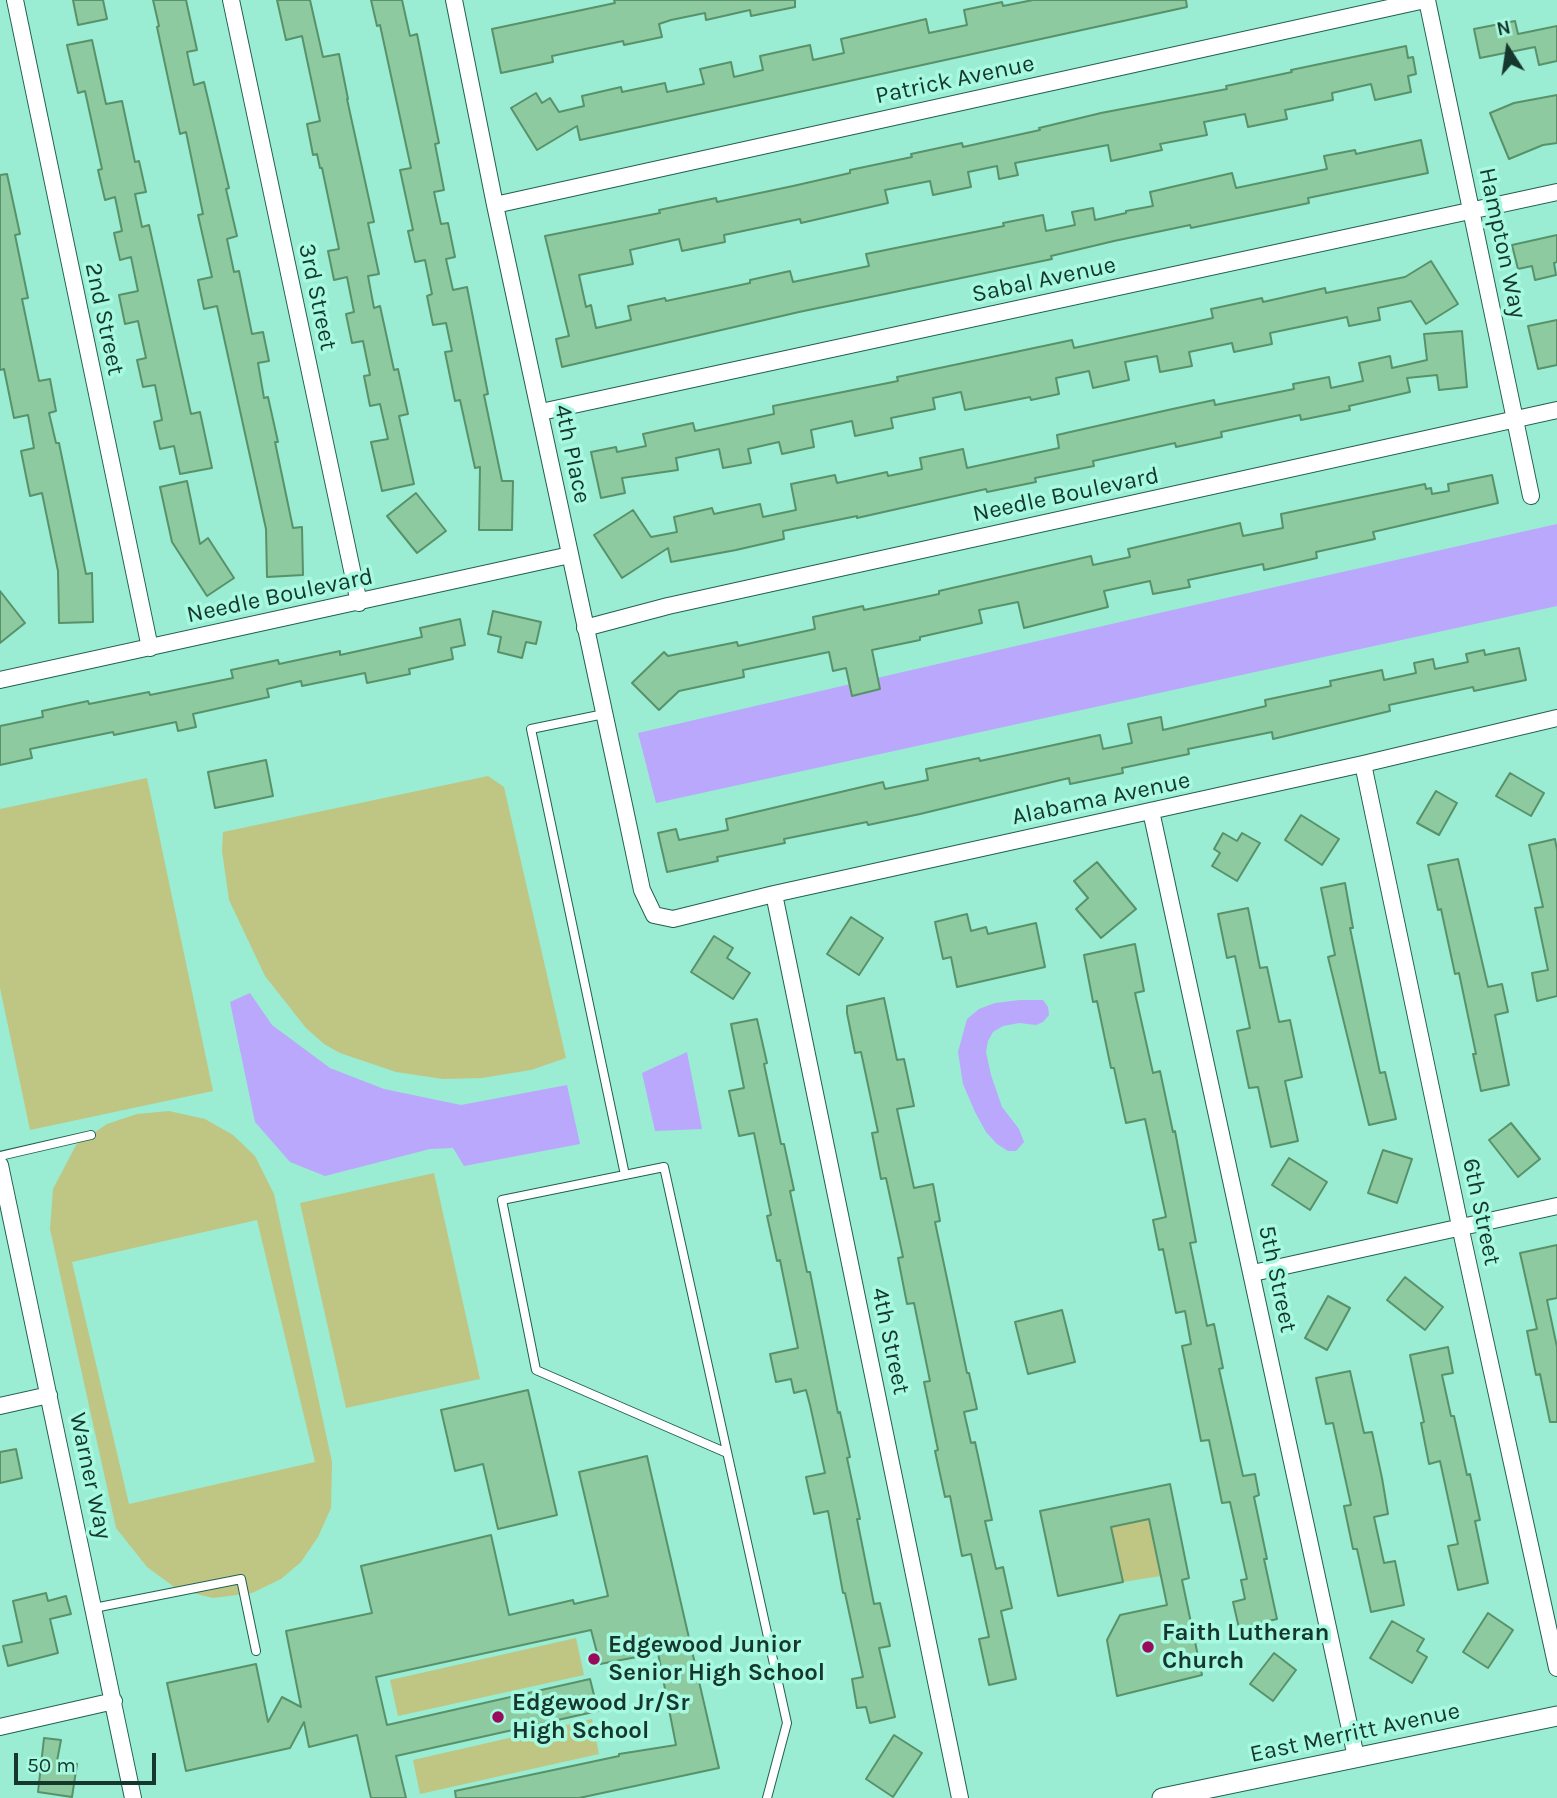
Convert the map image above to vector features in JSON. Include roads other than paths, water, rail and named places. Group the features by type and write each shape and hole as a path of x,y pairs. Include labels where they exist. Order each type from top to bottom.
{"street":[{"name":"2nd Street","path":"15,0 150,648"},
{"name":"3rd Street","path":"231,0 359,603"},
{"name":"4th Place","path":"454,0 495,205 642,890 654,915"},
{"name":"Patrick Avenue","path":"495,205 1426,0"},
{"name":"Hampton Way","path":"1426,0 1531,496"},
{"name":"Sabal Avenue","path":"541,412 1557,192"},
{"name":"Needle Boulevard","path":"586,628 695,600 1557,410"},
{"name":"Needle Boulevard","path":"0,680 570,555"},
{"name":"Alabama Avenue","path":"654,915 673,919 1557,718"},
{"name":"6th Street","path":"1363,764 1557,1668"},
{"name":"5th Street","path":"1151,811 1356,1758"},
{"name":"4th Street","path":"774,894 960,1798"},
{"name":"Warner Way","path":"0,1165 133,1798"},
{"path":"1252,1273 1557,1206"},
{"path":"0,1406 49,1395"},
{"path":"0,1727 114,1701"},
{"name":"East Merritt Avenue","path":"1162,1798 1557,1716"}],"lane":[{"path":"604,714 531,729 625,1175"},
{"path":"0,1156 91,1135"},
{"path":"727,1453 537,1370 502,1200 664,1167 787,1723 767,1798"},
{"path":"94,1608 241,1579 256,1651"}],"place":[{"name":"Faith Lutheran Church","path":"1148,1647"},
{"name":"Edgewood Junior Senior High School","path":"594,1659"},
{"name":"Edgewood Jr/Sr High School","path":"498,1717"}]}
